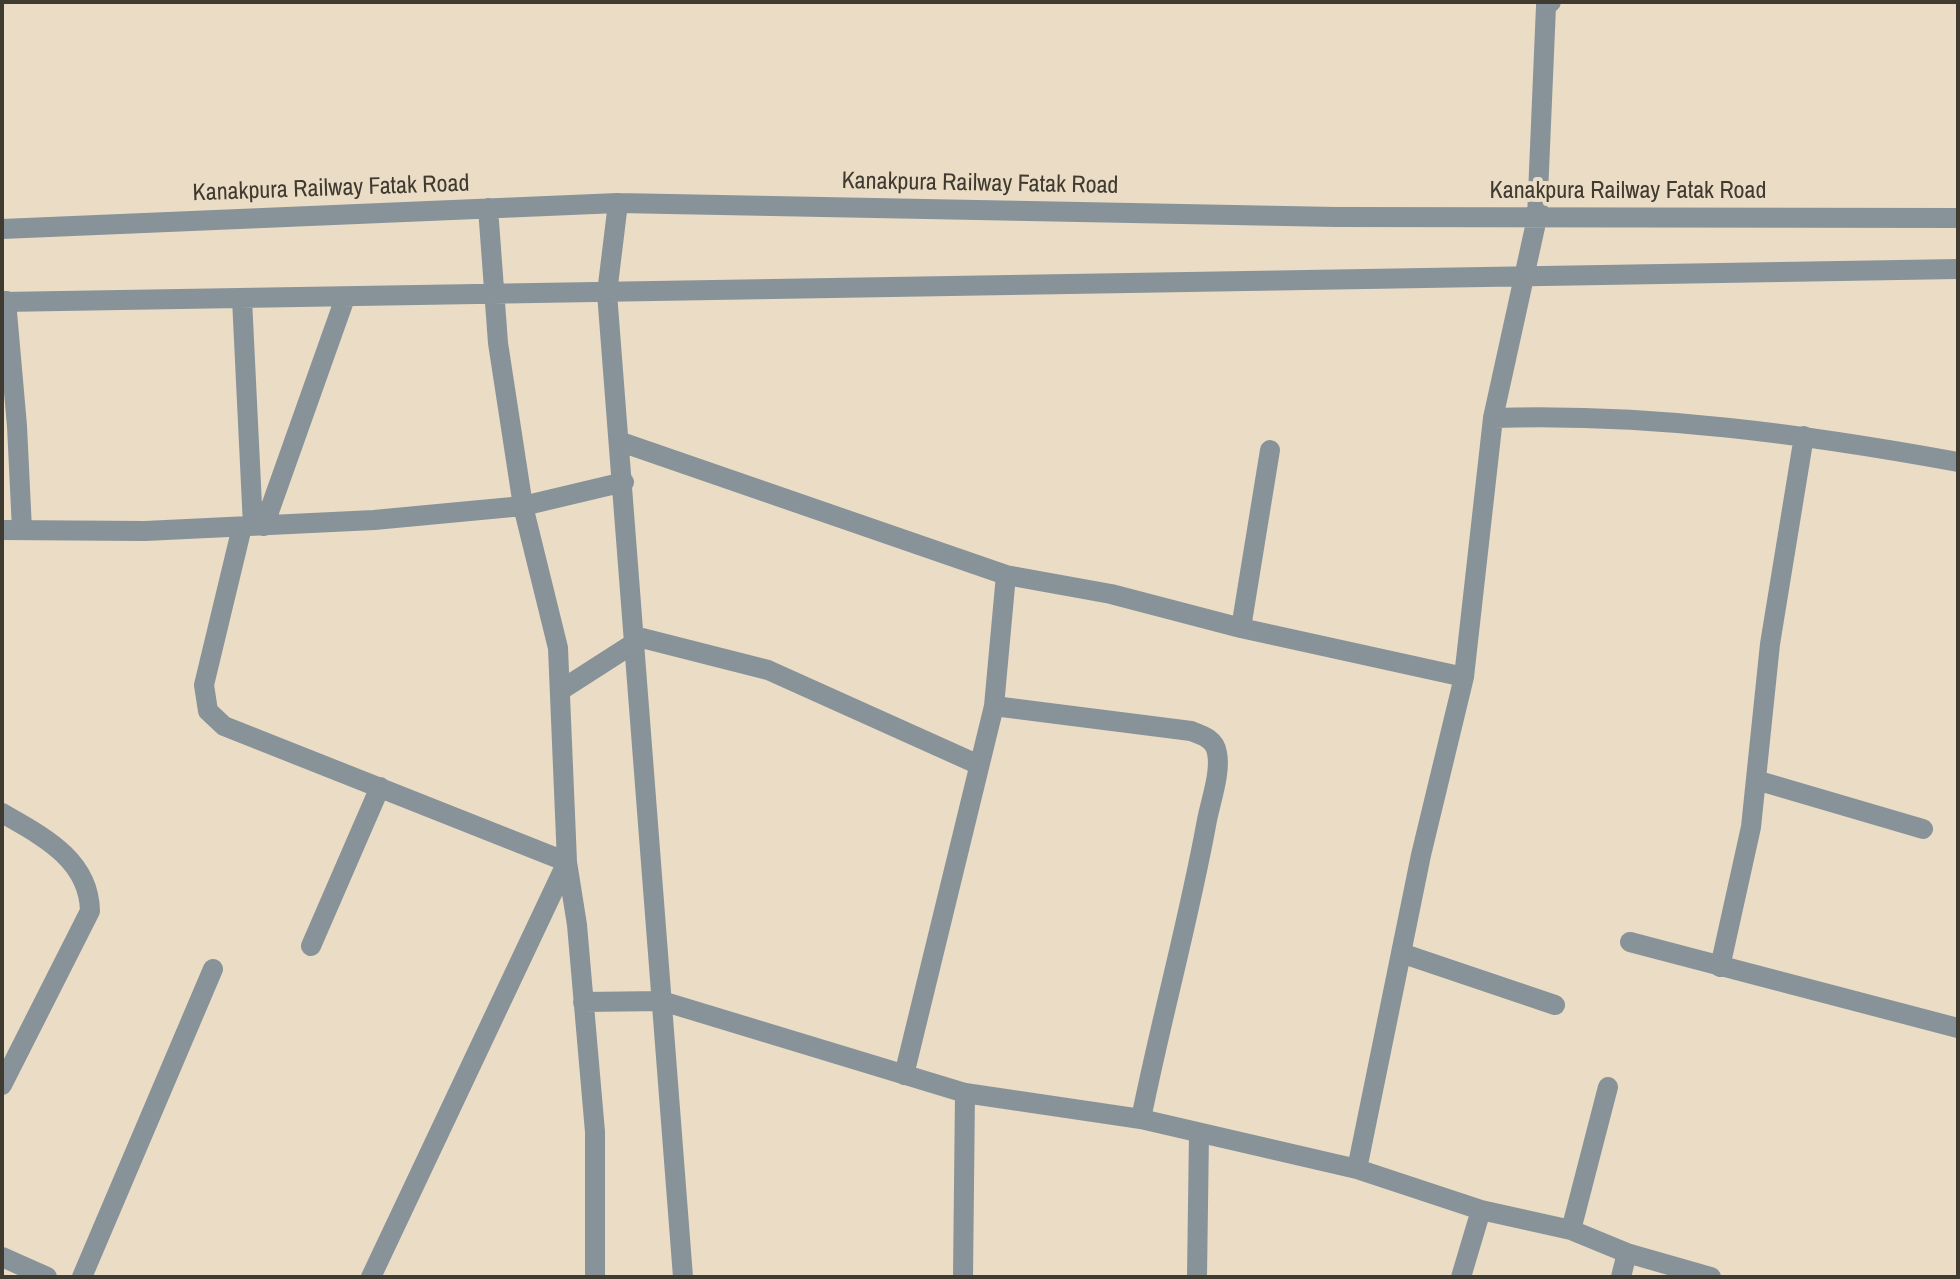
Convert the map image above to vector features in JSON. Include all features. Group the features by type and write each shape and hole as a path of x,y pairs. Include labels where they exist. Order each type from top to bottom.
{"street":[{"path":"1357,1169 1401,953 1464,677 1493,418 1537,218 1542,39 1546,6 1551,2"},
{"path":"618,203 607,293 621,442 683,1277"},
{"name":"Kanakpura Railway Fatak Road","path":"2,229 618,203 1320,217 1958,218"},
{"path":"488,208 494,295 523,506 558,648 567,862 577,925 595,1132 595,1277"},
{"path":"624,482 523,506 253,526 12,530 17,426 4,302 1958,269"},
{"path":"345,298 253,526 204,685 208,711 224,726 567,862"},
{"path":"242,299 253,526"},
{"path":"1493,418 1578,415 1804,436 1958,462"},
{"path":"1720,967 1751,827 1770,644 1804,436"},
{"path":"621,442 1006,575 1111,594 1241,628 1464,677"},
{"path":"1241,628 1270,450"},
{"path":"904,1075 977,764 994,706 1006,575"},
{"path":"561,690 642,638 768,670 977,764"},
{"path":"994,706 1191,731 1207,736 1217,752 1198,869 1167,988 1141,1119"},
{"path":"1756,780 1923,829"},
{"path":"311,946 380,787"},
{"path":"2,813 52,842 77,867 90,892 90,911 2,1085"},
{"path":"371,1277 567,862"},
{"path":"1630,942 1958,1028"},
{"path":"1401,953 1555,1005"},
{"path":"82,1277 213,969"},
{"path":"583,1002 662,1001 965,1093 1141,1119 1357,1169 1481,1210 1571,1230 1627,1253 1711,1277"},
{"path":"1571,1230 1608,1087"},
{"path":"963,1277 965,1093"},
{"path":"1197,1277 1199,1133"},
{"path":"1461,1277 1481,1210"},
{"path":"1621,1277 1627,1253"},
{"path":"2,1257 47,1277"}]}
